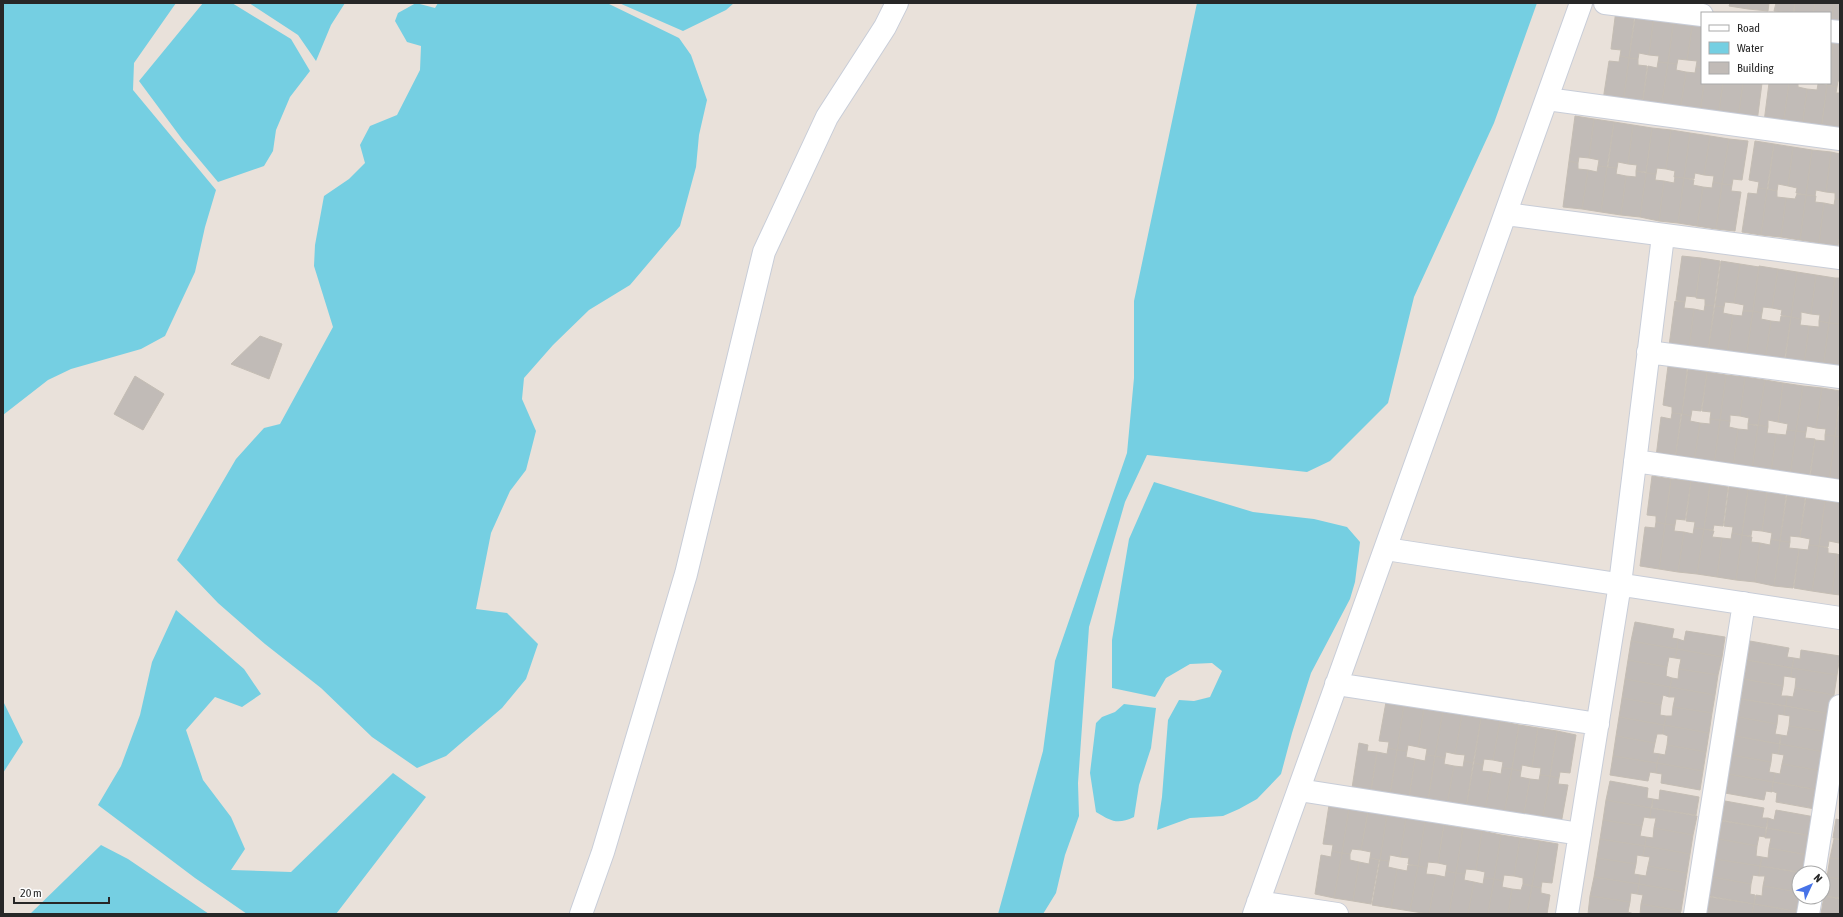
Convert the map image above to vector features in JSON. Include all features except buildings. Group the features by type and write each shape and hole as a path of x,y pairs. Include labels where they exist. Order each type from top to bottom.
{"street":[{"path":"581,914 603,852 686,574 764,252 827,118 885,27 897,3"},
{"path":"1337,914 1256,908 1582,3"},
{"path":"1605,3 1701,15"},
{"path":"1547,99 1840,139"},
{"path":"1506,214 1663,236 1840,258"},
{"path":"1567,914 1620,584 1663,236"},
{"path":"1648,352 1840,377"},
{"path":"1635,461 1840,491"},
{"path":"1386,549 1840,618"},
{"path":"1695,914 1744,603"},
{"path":"1336,684 1598,724"},
{"path":"1815,865 1840,706"},
{"path":"1299,790 1580,834"}],"water":[{"path":"3,3 176,3 134,63 133,90 216,190 205,227 195,272 165,336 141,349 71,369 48,380 3,415"},
{"path":"203,3 232,3 291,39 310,71 290,97 276,130 273,151 264,166 218,182 182,139 139,81"},
{"path":"249,3 345,3 331,25 316,61 298,35"},
{"path":"416,3 435,8 438,3 607,3 679,38 691,55 707,100 699,135 696,167 680,226 630,285 589,310 553,345 524,378 522,399 536,431 526,470 510,491 491,533 476,609 507,613 538,644 526,679 502,708 446,756 417,768 372,737 321,688 265,644 218,603 177,560 236,459 264,428 280,424 333,327 314,266 315,245 324,196 349,179 365,163 360,145 370,126 397,115 420,70 421,46 407,42 395,21 398,13"},
{"path":"619,3 734,3 726,10 683,31"},
{"path":"1197,3 1537,3 1494,123 1414,297 1388,403 1330,461 1307,472 1147,455 1125,502 1089,627 1078,783 1079,816 1065,855 1056,893 1043,914 998,914 1043,751 1055,661 1127,453 1134,378 1134,301"},
{"path":"1154,482 1253,512 1314,519 1347,527 1360,542 1355,582 1350,599 1311,673 1281,774 1257,799 1239,809 1223,816 1190,818 1157,830 1162,797 1168,720 1179,700 1194,701 1210,697 1222,671 1212,663 1190,664 1166,678 1155,697 1112,688 1112,640 1129,539"},
{"path":"176,610 244,669 261,694 242,707 215,697 186,730 203,780 231,817 245,849 231,870 291,872 393,773 426,797 336,914 247,914 195,878 98,805 121,766 140,715 152,662"},
{"path":"3,701 23,742 3,773"},
{"path":"1124,704 1156,708 1151,748 1139,785 1134,817 1123,821 1114,821 1096,812 1090,773 1096,723 1102,717 1115,712"},
{"path":"101,845 128,859 209,914 30,914"}]}
